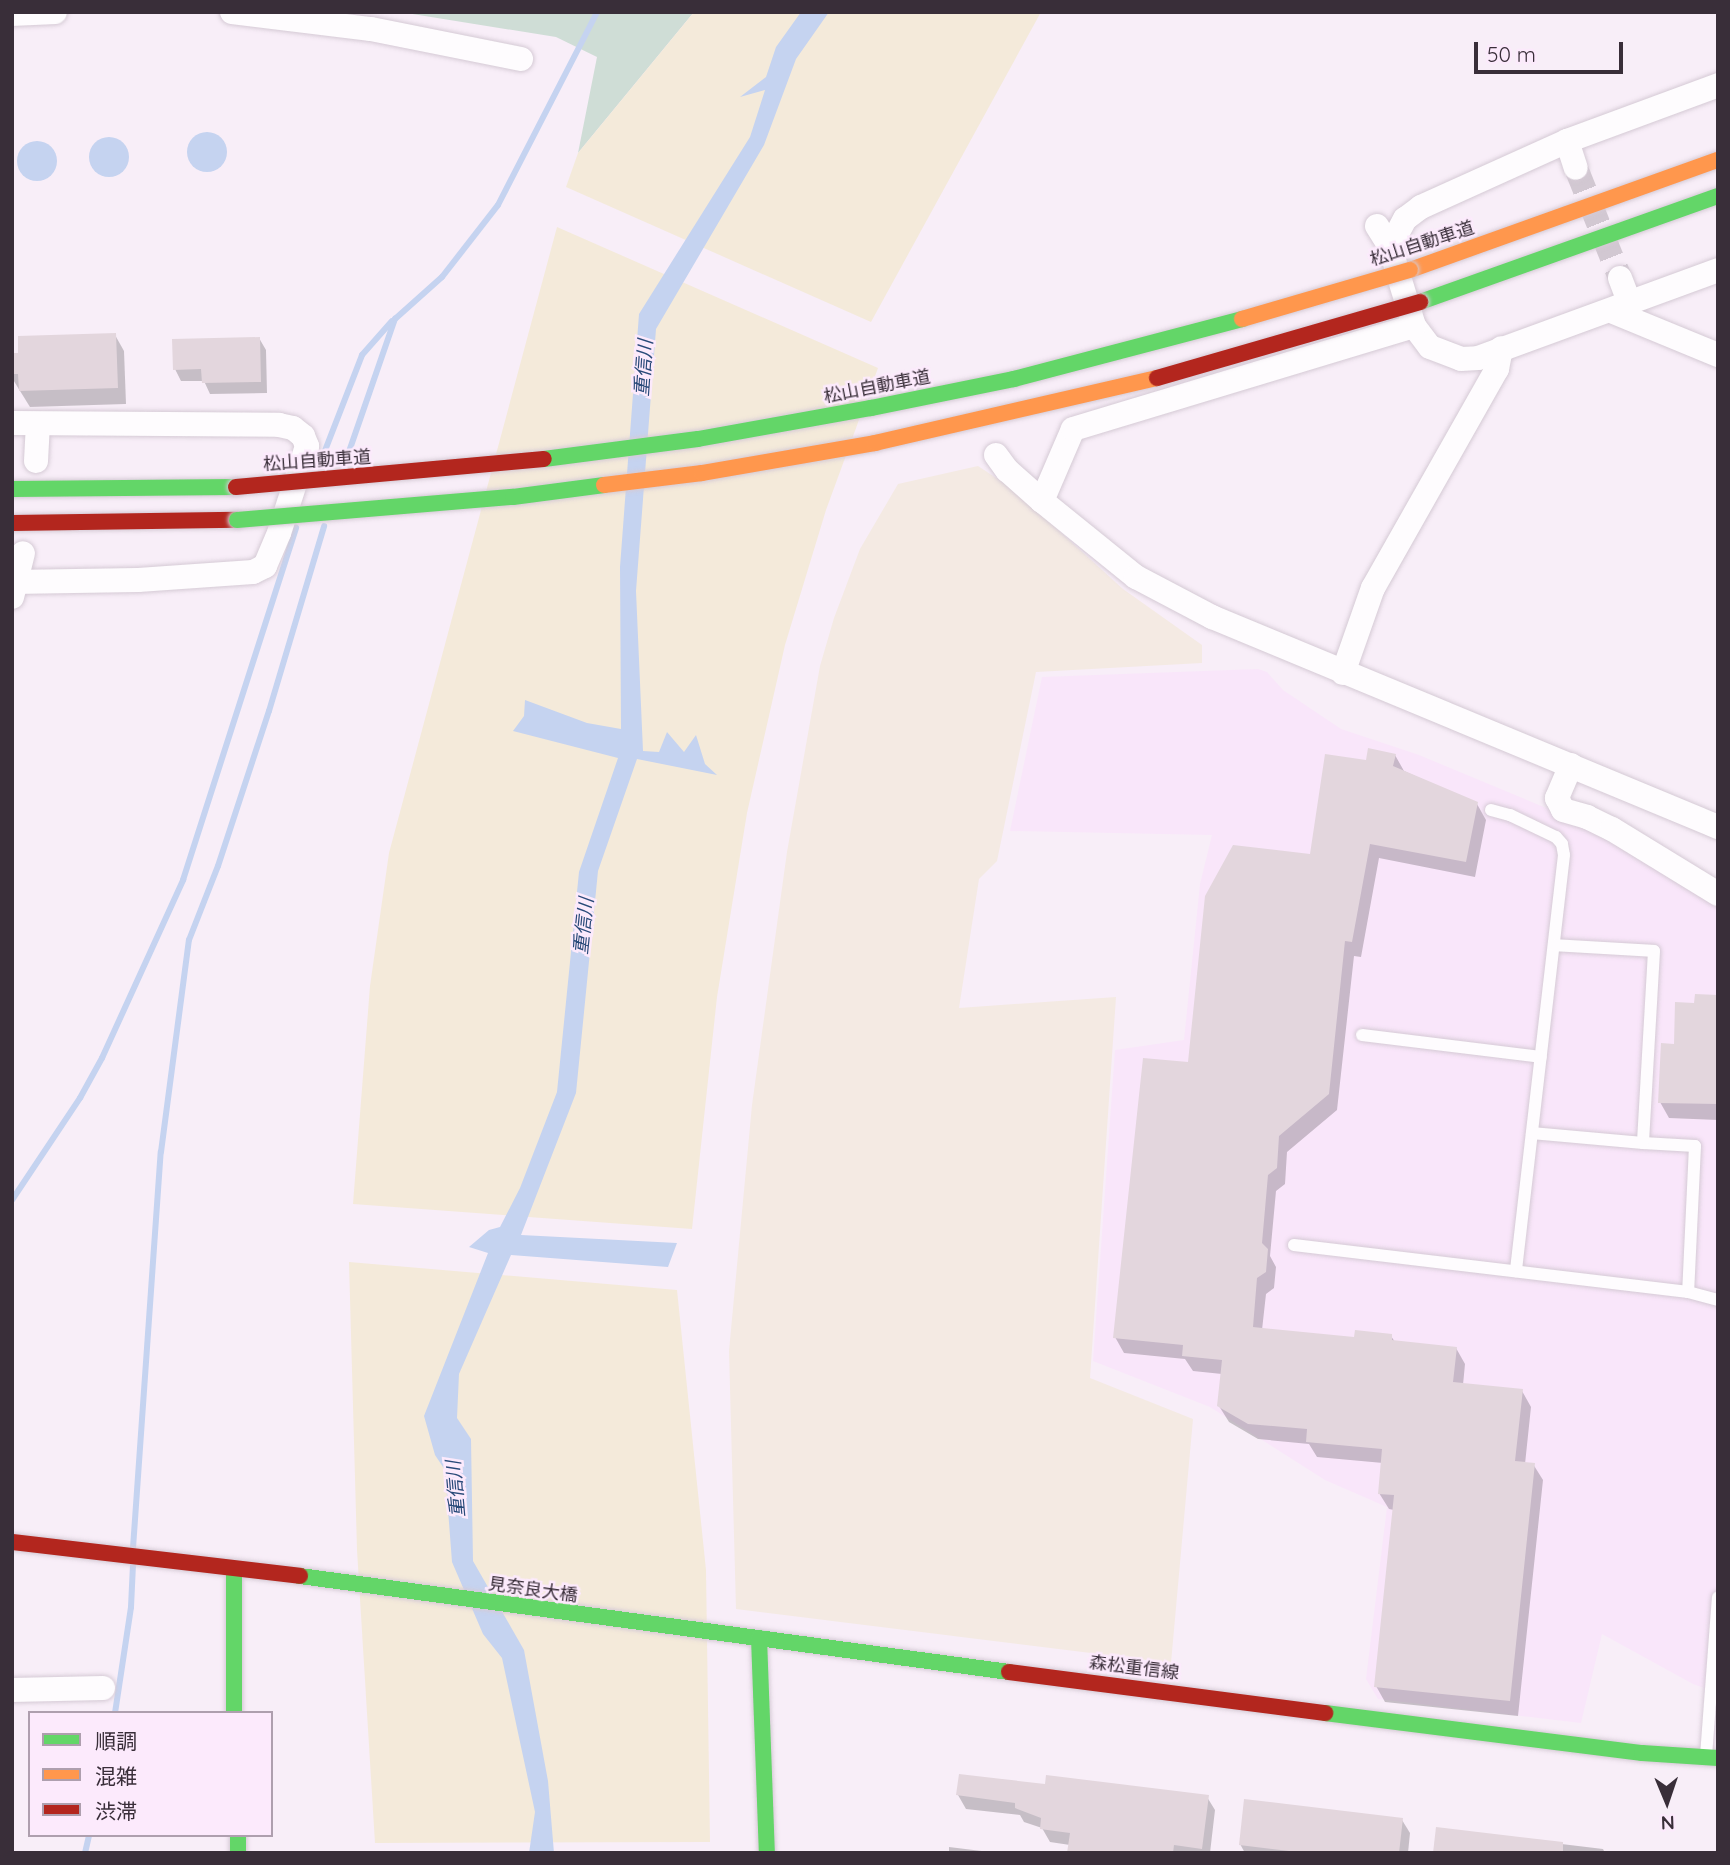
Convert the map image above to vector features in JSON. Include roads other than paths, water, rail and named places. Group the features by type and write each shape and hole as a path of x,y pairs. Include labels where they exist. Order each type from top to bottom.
{"main road":[{"name":"松山自動車道","path":"12,489 236,487 509,464 698,439 871,408 1014,379 1189,334 1410,270 1718,160"},
{"path":"12,523 237,520 513,497 702,473 875,443 1196,369 1420,302 1718,196"},
{"name":"見奈良大橋","path":"12,1542 332,1580 344,1584 716,1635 759,1638"},
{"path":"234,1570 234,1711"},
{"path":"759,1638 767,1853"},
{"name":"森松重信線","path":"759,1638 1642,1753 1712,1757"}],"street":[{"path":"12,14 55,12"},
{"path":"232,12 371,29 521,59"},
{"path":"1718,85 1567,141 1421,207 1383,237 1414,326 1430,347 1461,359 1478,358 1718,270"},
{"path":"1567,141 1576,168"},
{"path":"1620,278 1620,307"},
{"path":"1620,307 1718,355"},
{"path":"1042,501 1073,429 1414,326"},
{"path":"1343,673 1373,587 1497,369 1501,348"},
{"path":"12,423 279,425 293,428 303,436 307,446 279,533 265,566 253,572 13,587 23,553"},
{"path":"36,461 38,424"},
{"path":"996,455 1007,470 1042,501 1136,577 1212,617 1718,827"},
{"path":"1571,765 1557,798 1563,810 1612,829 1718,894"},
{"path":"12,1690 103,1688"}],"lane":[{"path":"1491,810 1510,815 1556,837 1562,844 1564,855 1516,1271"},
{"path":"1554,945 1654,951 1643,1143"},
{"path":"1362,1035 1541,1057"},
{"path":"1532,1133 1695,1146 1688,1292"},
{"path":"1294,1245 1688,1292 1718,1300"},
{"path":"1712,1757 1718,1597"}],"water":[{"name":"重信川","path":"801,12 829,12 796,59 764,145 656,329 636,591 643,751 659,752 667,732 684,752 696,735 705,764 717,775 637,759 598,871 576,1093 521,1235 677,1243 668,1267 511,1255 459,1374 457,1418 471,1439 473,1561 524,1650 548,1781 554,1853 529,1853 535,1812 502,1658 483,1634 452,1562 445,1470 435,1455 424,1416 488,1253 469,1247 489,1230 500,1227 520,1188 557,1092 579,872 618,758 513,731 524,716 525,700 587,723 621,729 620,567 639,314 750,137 765,90 740,97 766,77 776,47"},
{"path":"207,132 221,138 227,152 221,166 207,172 193,166 187,152 193,138"},
{"path":"109,137 117,138 123,143 128,149 128,165 123,171 117,176 109,177 101,176 95,171 90,165 89,157 90,149 95,143 101,138"},
{"path":"37,141 51,147 57,161 51,175 37,181 23,175 17,161 23,147"}],"waterway":[{"path":"344,466 395,319 442,277 498,205 597,12"},
{"path":"319,466 362,355 392,321"},
{"path":"133,1548 161,1152 189,940 218,866 269,711 324,526"},
{"path":"12,1200 80,1098 102,1058 183,880 296,528"},
{"path":"115,1711 131,1607 133,1565"},
{"path":"85,1853 89,1837"}],"tunnel":[{"path":"1576,168 1620,278"}]}
